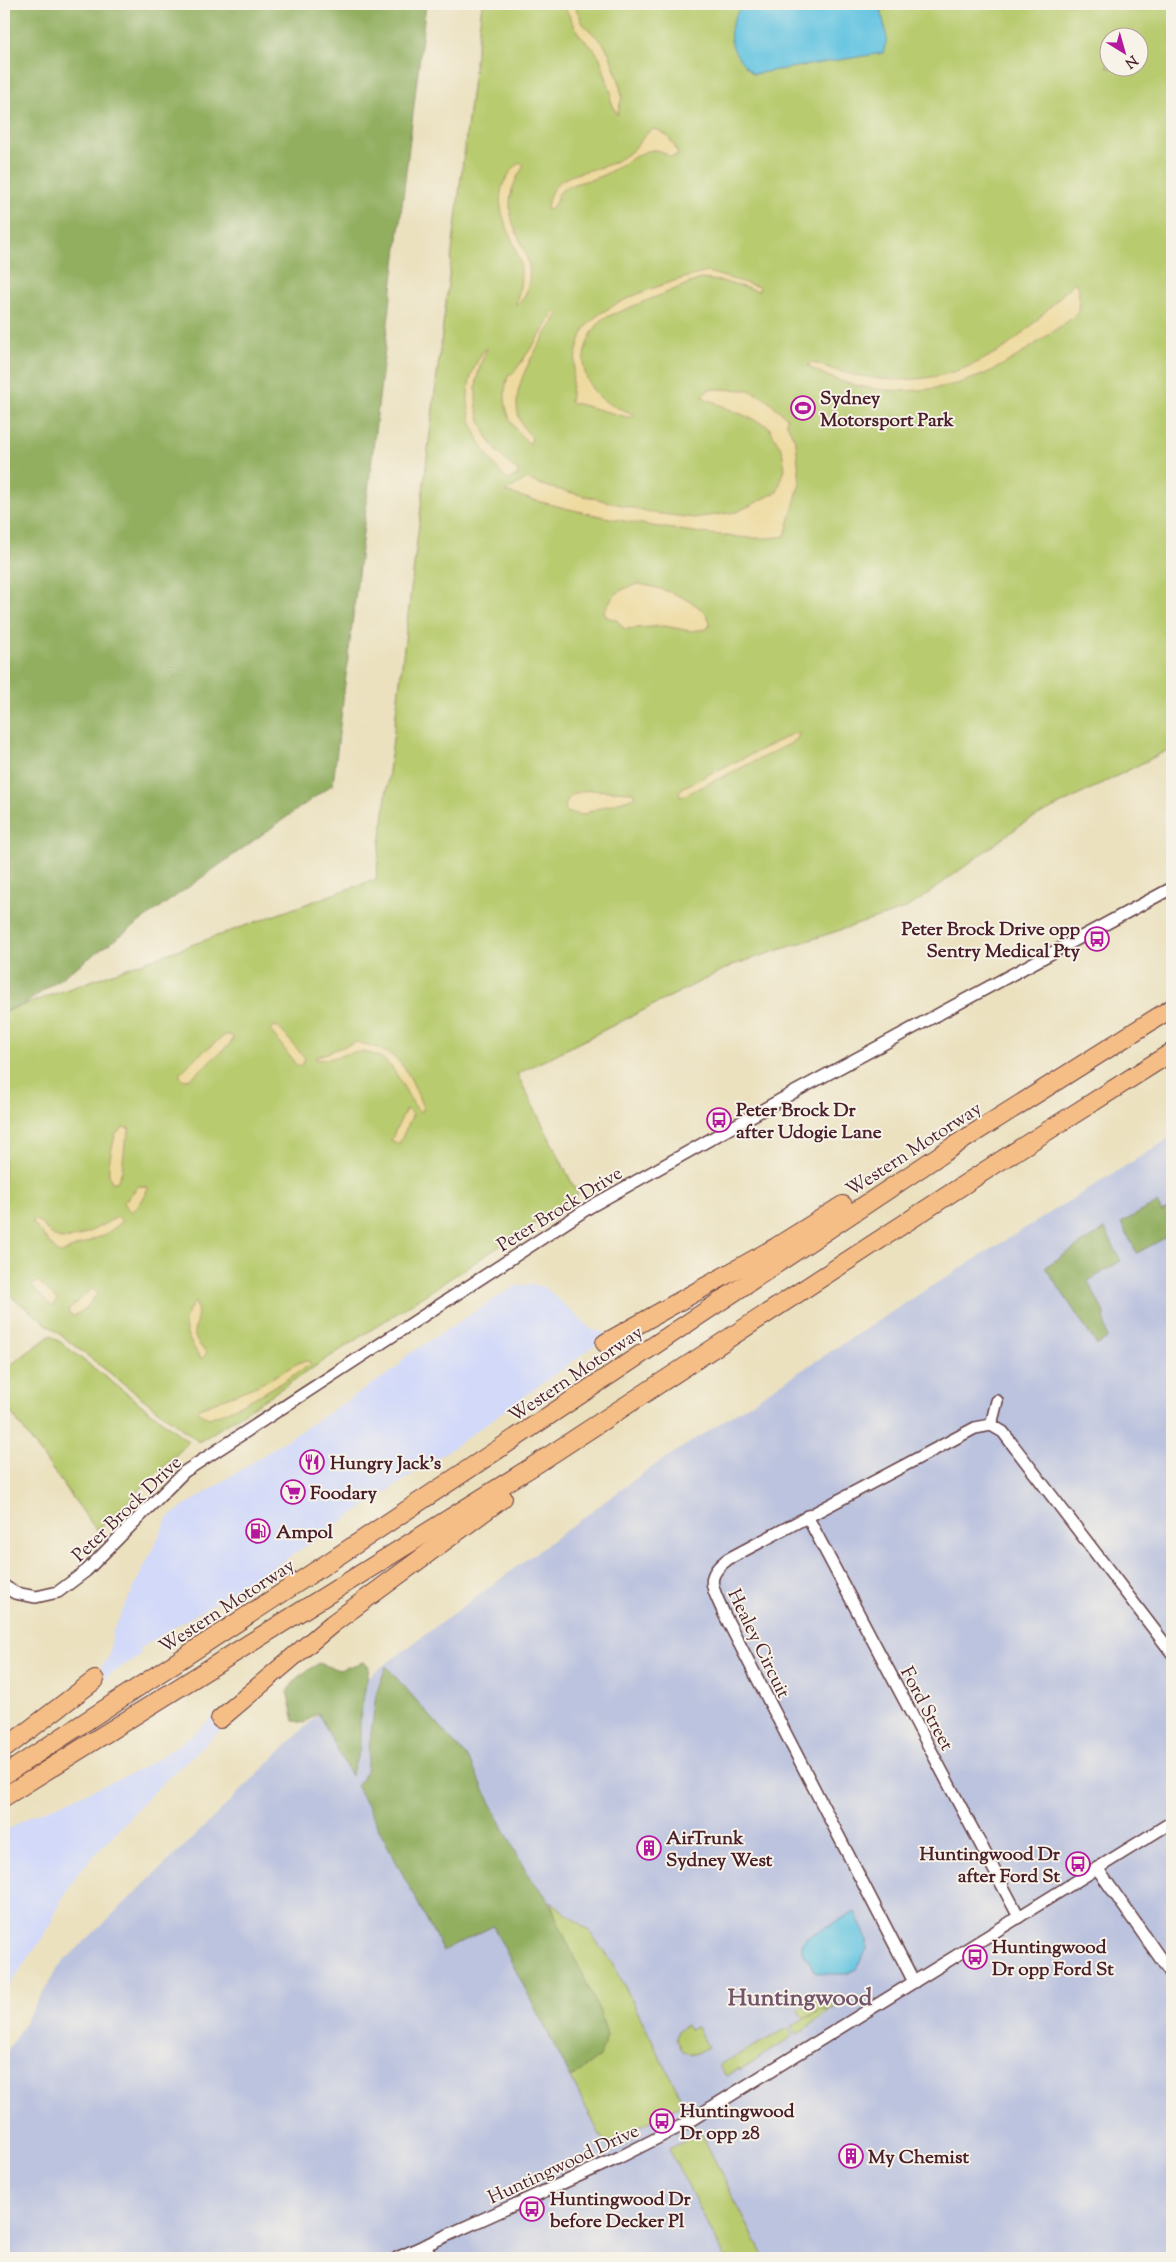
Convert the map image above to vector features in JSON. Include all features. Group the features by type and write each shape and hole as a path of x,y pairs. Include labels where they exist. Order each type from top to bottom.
{"highway":[{"name":"Western Motorway","path":"4,1775 952,1147 1172,1008"},
{"path":"4,1798 538,1463 997,1163 1172,1052"},
{"path":"605,1342 776,1247 866,1191 952,1147"},
{"path":"220,1719 332,1624 536,1475 538,1463"},
{"path":"4,1749 96,1680"},
{"path":"4,1808 59,1762"}],"street":[{"name":"Peter Brock Drive","path":"4,1586 15,1592 36,1597 58,1592 86,1571 184,1472 590,1207 789,1095 1172,888"},
{"path":"997,1402 991,1425 1003,1432 1172,1653"},
{"name":"Healey Circuit","path":"914,1982 724,1614 712,1586 712,1576 716,1568 728,1559 807,1516 975,1428 991,1425"},
{"name":"Ford Street","path":"807,1516 1019,1917"},
{"name":"Huntingwood Drive","path":"397,2258 626,2154 683,2125 1172,1822"},
{"path":"1097,1868 1172,1975"},
{"path":"426,2245 431,2258"}],"shaded area":[{"path":"1172,1137 1172,2258 4,2258 4,2056 60,1965 318,1714 646,1471 927,1289"},
{"path":"532,1284 546,1288 592,1330 611,1334 458,1444 291,1556 139,1649 142,1654 96,1684 94,1678 109,1656 113,1631 168,1517 397,1368 406,1356 505,1292 517,1286"},
{"path":"216,1714 226,1725 154,1791 78,1873 60,1902 48,1930 4,1993 4,1832 29,1817 128,1775 158,1759 194,1734"}],"green space":[{"path":"4,4 426,4 333,784 23,1005 4,1011"},
{"name":"Sydney Motorsport Park","path":"482,4 1172,4 1172,748 1022,824 918,901 902,910 733,965 517,1074 578,1195 199,1442 4,1291 4,1012 376,879"},
{"path":"1157,1203 1162,1212 1172,1206 1172,1234 1137,1253 1121,1223"},
{"path":"1105,1229 1121,1261 1088,1281 1104,1313 1107,1338 1097,1345 1045,1267"},
{"path":"51,1335 188,1441 97,1531 4,1403 4,1370"},
{"path":"363,1662 369,1666 360,1718 360,1748 351,1776 318,1713 304,1723 294,1721 287,1691 298,1677 319,1663 339,1670"},
{"path":"386,1666 469,1760 526,1872 549,1901 601,2014 607,2036 600,2056 571,2078 493,1926 443,1951 357,1787 366,1771 376,1695"},
{"path":"551,1902 588,1930 613,1963 684,2104 605,2145 571,2078 600,2056"},
{"path":"833,1998 834,2010 822,2009 804,2019 798,2009 814,2002"},
{"path":"822,2010 830,2011 796,2035 791,2026"},
{"path":"686,2025 689,2030 697,2027 708,2047 694,2054 683,2052 676,2037 678,2030"},
{"path":"788,2028 793,2036 740,2070 739,2068 726,2076 719,2065"},
{"path":"701,2133 764,2258 725,2258 669,2149"}],"sand":[{"path":"563,4 574,4 583,24 603,43 609,53 619,81 622,97 617,115 610,98 612,96 600,58 594,49 580,36"},
{"path":"654,129 659,130 669,139 678,155 670,157 662,152 653,150 642,153 601,176 573,184 563,190 558,194 558,199 551,209 547,210 550,196 556,186 564,179 620,159 633,150 645,135"},
{"path":"520,162 524,166 514,184 510,205 514,226 529,264 530,275 525,295 516,305 521,267 505,223 500,199 502,187 509,174"},
{"path":"708,272 759,287 759,291 720,281 700,279 604,318 590,337 584,359 584,370 593,390 602,399 613,406 634,414 633,417 570,402 579,343 586,327 595,318 624,300 642,292"},
{"path":"1075,282 1079,288 1078,313 1011,360 969,380 922,390 874,389 829,377 808,366 812,362 834,370 879,379 901,380 945,374 967,367 1006,347 1028,329"},
{"path":"555,311 558,314 531,359 518,392 517,408 521,423 532,437 530,444 516,430 507,412 505,403 506,384 509,374 513,374"},
{"path":"485,349 487,349 480,366 476,400 479,416 493,446 518,471 518,475 507,480 484,450 470,418 469,384 475,366"},
{"path":"709,389 749,390 768,400 787,418 786,422 796,442 800,483 785,536 744,538 652,526 578,511 505,492 526,479 548,487 654,513 693,518 737,512 777,492 785,469 782,450 768,426 702,397"},
{"path":"638,584 657,588 692,602 707,616 710,624 707,629 690,631 665,626 624,629 617,620 607,617 604,612 617,593"},
{"path":"799,733 798,738 790,744 681,797 679,792 682,788 792,734"},
{"path":"590,790 633,792 635,797 593,810 584,815 569,813 565,809 567,800 570,797"},
{"path":"275,1026 279,1028 305,1058 302,1065 297,1066 270,1030"},
{"path":"225,1035 231,1035 233,1038 231,1043 191,1078 184,1080 179,1075 194,1059"},
{"path":"356,1042 383,1051 393,1056 400,1063 412,1082 423,1108 422,1112 413,1103 391,1066 373,1054 355,1052 328,1059 316,1059 316,1057"},
{"path":"406,1109 413,1114 399,1144 391,1140"},
{"path":"124,1127 130,1129 125,1144 122,1171 117,1182 112,1182 109,1172 111,1153 115,1135"},
{"path":"139,1186 148,1187 142,1201 131,1212 123,1203"},
{"path":"118,1217 122,1221 121,1223 106,1234 59,1254 32,1222 34,1220 37,1221 55,1237 70,1239 87,1233"},
{"path":"38,1281 57,1300 52,1307 32,1286"},
{"path":"92,1289 98,1293 85,1309 74,1316 69,1314 70,1308"},
{"path":"195,1302 197,1315 194,1332 199,1345 207,1353 201,1359 188,1338 185,1324 189,1310"},
{"path":"308,1361 311,1364 262,1394 223,1413 209,1418 202,1415 197,1409 259,1385 300,1362"}],"water":[{"path":"743,4 880,4 887,39 883,53 753,74 738,57 731,41 732,24"},
{"path":"855,1912 867,1939 867,1949 856,1969 847,1974 821,1974 816,1972 802,1951 802,1943 807,1937"}],"place":[{"name":"Sydney Motorsport Park","path":"803,408"},
{"name":"Peter Brock Drive opp Sentry Medical Pty","path":"1097,939"},
{"name":"Peter Brock Dr after Udogie Lane","path":"719,1120"},
{"name":"Hungry Jack's","path":"312,1462"},
{"name":"Foodary","path":"293,1492"},
{"name":"Ampol","path":"258,1531"},
{"name":"AirTrunk Sydney West","path":"649,1848"},
{"name":"Huntingwood Dr after Ford St","path":"1078,1864"},
{"name":"Huntingwood Dr opp Ford St","path":"975,1957"},
{"name":"Huntingwood Dr opp 28","path":"662,2121"},
{"name":"My Chemist","path":"851,2156"},
{"name":"Huntingwood Dr before Decker Pl","path":"532,2209"}],"district":[{"name":"Huntingwood","path":"800,1997"}]}
